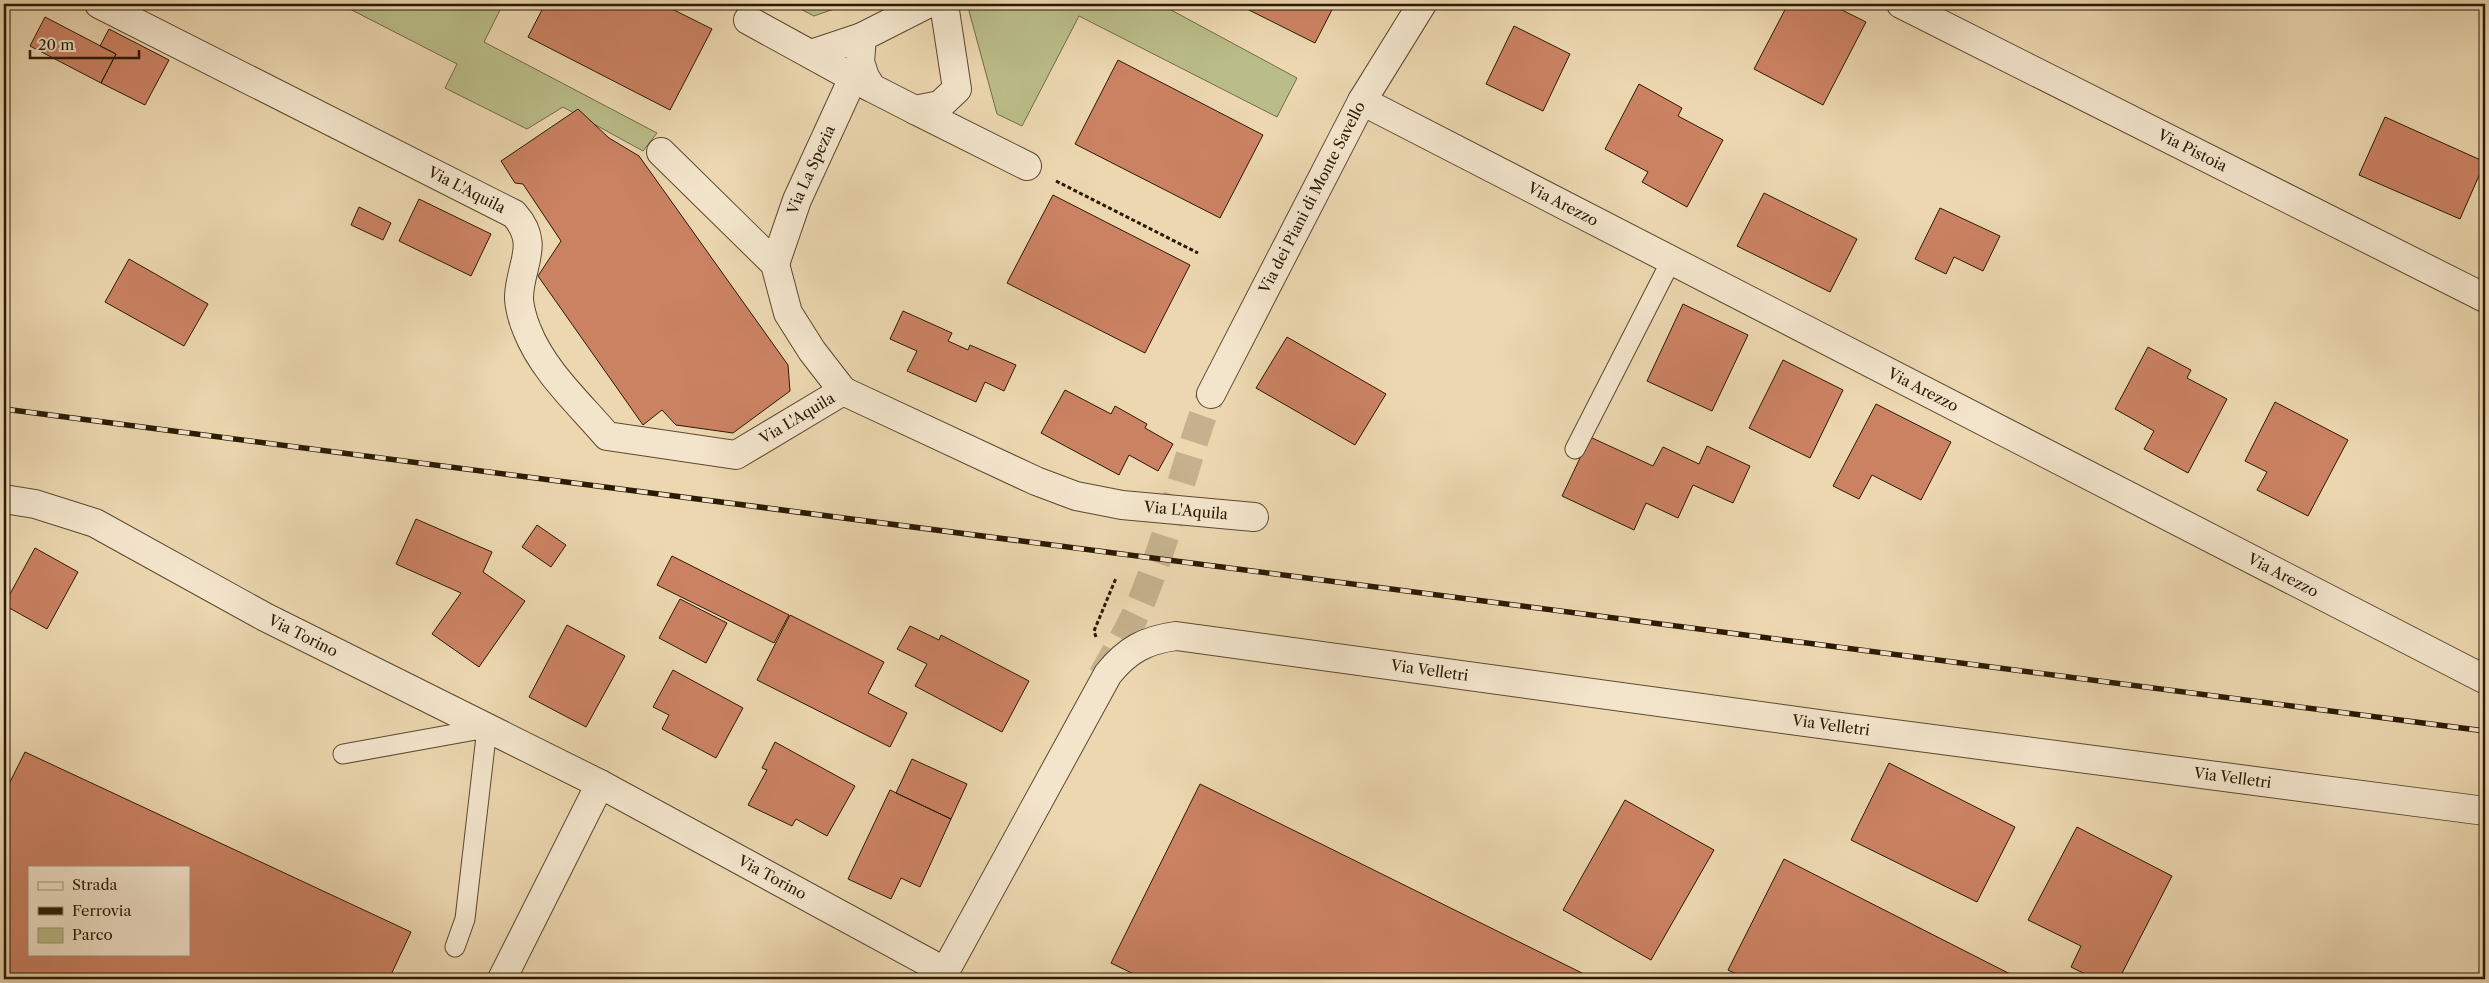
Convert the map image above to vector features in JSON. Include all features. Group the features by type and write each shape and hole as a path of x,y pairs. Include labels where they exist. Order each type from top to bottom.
{"street":[{"name":"Via L'Aquila","path":"99,4 514,214 524,225 528,236 527,258 519,297 527,329 544,362 607,436 736,455 843,391"},
{"path":"810,54 862,37 927,4"},
{"path":"944,4 956,89 977,141"},
{"name":"Via dei Piani di Monte Savello","path":"1211,394 1362,101 1422,4"},
{"name":"Via Pistoia","path":"1901,4 2485,298"},
{"path":"748,20 862,83 1027,166"},
{"path":"862,37 860,62 865,77 862,83"},
{"name":"Via La Spezia","path":"775,264 797,200 862,83"},
{"path":"914,110 940,105 956,89"},
{"name":"Via Arezzo","path":"1362,101 1672,259 2484,679"},
{"path":"660,152 775,264"},
{"name":"Via L'Aquila","path":"775,264 788,313 812,351 843,391 1036,481 1076,496 1122,505 1254,517"},
{"name":"Via Torino","path":"4,499 35,504 95,523 265,617 600,784 943,975"},
{"name":"Via Velletri","path":"943,975 1108,674 1120,658 1135,647 1155,639 1176,636 1834,726 2485,811"},
{"path":"502,979 600,784"}],"lane":[{"path":"1574,449 1672,259"},
{"path":"343,754 487,728 465,919 455,947"}],"path":[{"path":"1027,166 1198,253"},
{"path":"1094,631 1116,578"}],"green space":[{"path":"340,4 503,4 484,42 657,133 643,151 563,107 527,129 445,88 457,64"},
{"path":"791,4 848,4 814,16"},
{"path":"970,4 1160,4 1297,78 1277,117 1079,16 1022,126 997,114 969,11"}],"building":[{"path":"545,4 662,4 712,29 670,110 528,37"},
{"path":"1237,4 1335,4 1315,43"},
{"path":"1788,4 1830,4 1866,22 1823,105 1754,69"},
{"path":"45,17 116,54 101,83 30,46"},
{"path":"1514,26 1570,54 1543,111 1486,84"},
{"path":"109,29 169,60 145,105 101,83 116,54 100,46"},
{"path":"1118,60 1263,135 1220,218 1075,144"},
{"path":"1639,84 1682,108 1678,116 1723,140 1687,207 1642,182 1648,172 1605,149"},
{"path":"578,109 609,138 639,156 788,365 790,391 733,433 676,425 662,410 643,425 538,276 561,241 523,184 515,183 501,161"},
{"path":"2385,117 2485,162 2460,219 2359,175"},
{"path":"1764,193 1857,239 1830,292 1737,246"},
{"path":"1053,195 1190,265 1145,353 1007,283"},
{"path":"419,199 491,234 471,276 399,241"},
{"path":"359,207 391,223 383,240 351,225"},
{"path":"1940,208 2000,236 1983,271 1954,257 1946,274 1915,259"},
{"path":"129,259 208,304 184,346 105,302"},
{"path":"1683,304 1748,335 1712,411 1647,381"},
{"path":"903,311 952,333 948,341 968,350 970,345 1016,365 1004,391 985,382 976,402 907,371 917,351 890,339"},
{"path":"1287,337 1386,394 1355,445 1256,388"},
{"path":"2148,347 2191,370 2187,378 2227,399 2188,473 2144,449 2154,431 2115,409"},
{"path":"1783,360 1843,390 1810,458 1749,428"},
{"path":"1065,390 1111,414 1115,406 1147,424 1145,428 1173,444 1158,471 1129,455 1119,475 1041,433"},
{"path":"2275,402 2348,440 2308,516 2257,490 2267,472 2245,461"},
{"path":"1876,404 1951,442 1921,500 1872,475 1859,499 1833,486"},
{"path":"1590,437 1653,466 1663,447 1699,464 1707,446 1750,466 1733,503 1693,485 1678,518 1646,503 1634,530 1562,496"},
{"path":"416,519 492,552 483,572 525,601 479,667 432,634 461,593 396,564"},
{"path":"537,525 566,545 551,567 522,547"},
{"path":"35,548 78,572 47,629 4,605"},
{"path":"672,556 789,615 774,643 657,585"},
{"path":"680,599 727,623 706,663 659,638"},
{"path":"790,615 884,662 868,693 907,713 890,747 757,680"},
{"path":"567,625 625,656 586,727 529,697"},
{"path":"910,626 939,640 941,635 1029,681 1002,732 915,686 927,664 897,649"},
{"path":"673,670 743,708 716,758 662,729 669,715 653,707"},
{"path":"775,742 855,786 827,836 796,819 792,826 748,805 767,770 762,768"},
{"path":"25,752 411,932 389,979 4,979 4,794"},
{"path":"912,759 967,784 951,819 896,793"},
{"path":"1889,763 2015,827 1977,902 1851,840"},
{"path":"1200,784 1584,974 1581,979 1144,979 1111,963"},
{"path":"890,790 951,819 920,887 901,878 891,899 848,879"},
{"path":"1625,800 1714,850 1651,960 1563,910"},
{"path":"2077,827 2172,876 2119,979 2095,979 2071,967 2081,946 2028,920"},
{"path":"1784,859 2020,979 1746,979 1728,970"}],"tunnel":[{"path":"1102,676 1143,599 1211,394"}],"railway":[{"path":"4,409 2485,731"}]}
